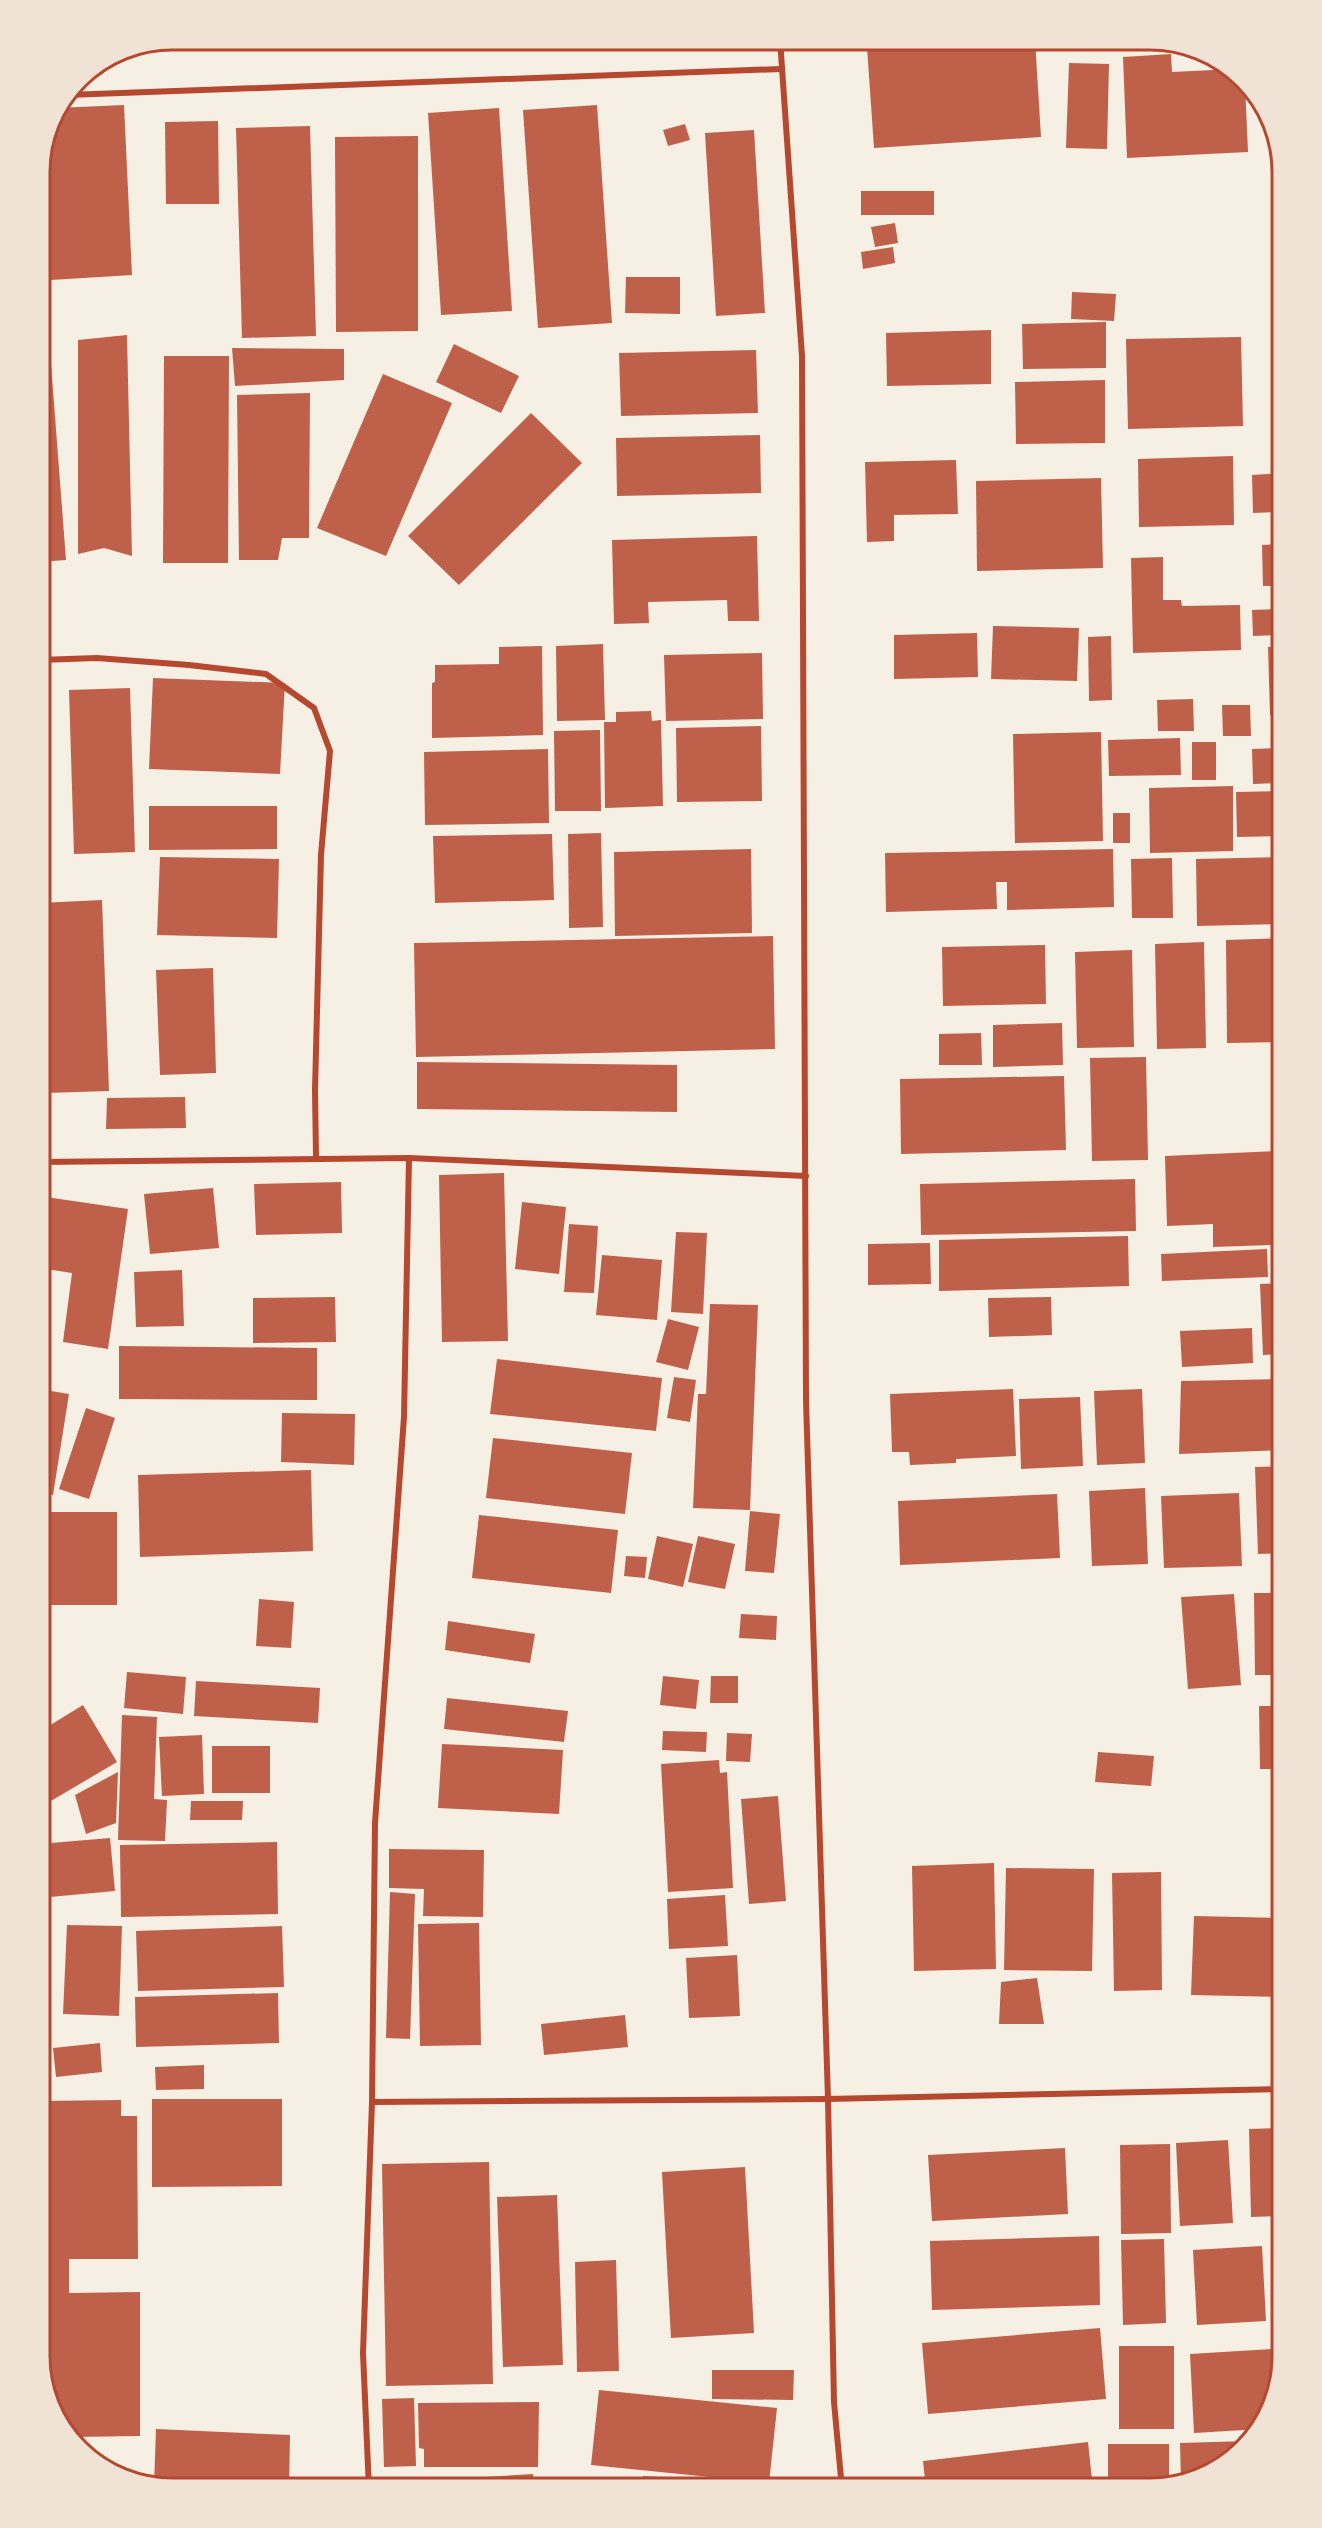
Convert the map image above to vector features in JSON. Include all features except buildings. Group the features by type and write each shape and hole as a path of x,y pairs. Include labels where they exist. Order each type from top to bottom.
{"street":[{"path":"781,50 802,356 806,1401 828,2099 834,2402 841,2478"},
{"path":"77,95 782,69"},
{"path":"50,660 97,658 266,674 314,708 330,751 321,855 315,1089 316,1157"},
{"path":"50,1162 316,1157 409,1158 806,1176"},
{"path":"369,2478 363,2354 372,2102 375,1823 404,1418 409,1158"},
{"path":"372,2102 828,2099 1272,2089"}]}
